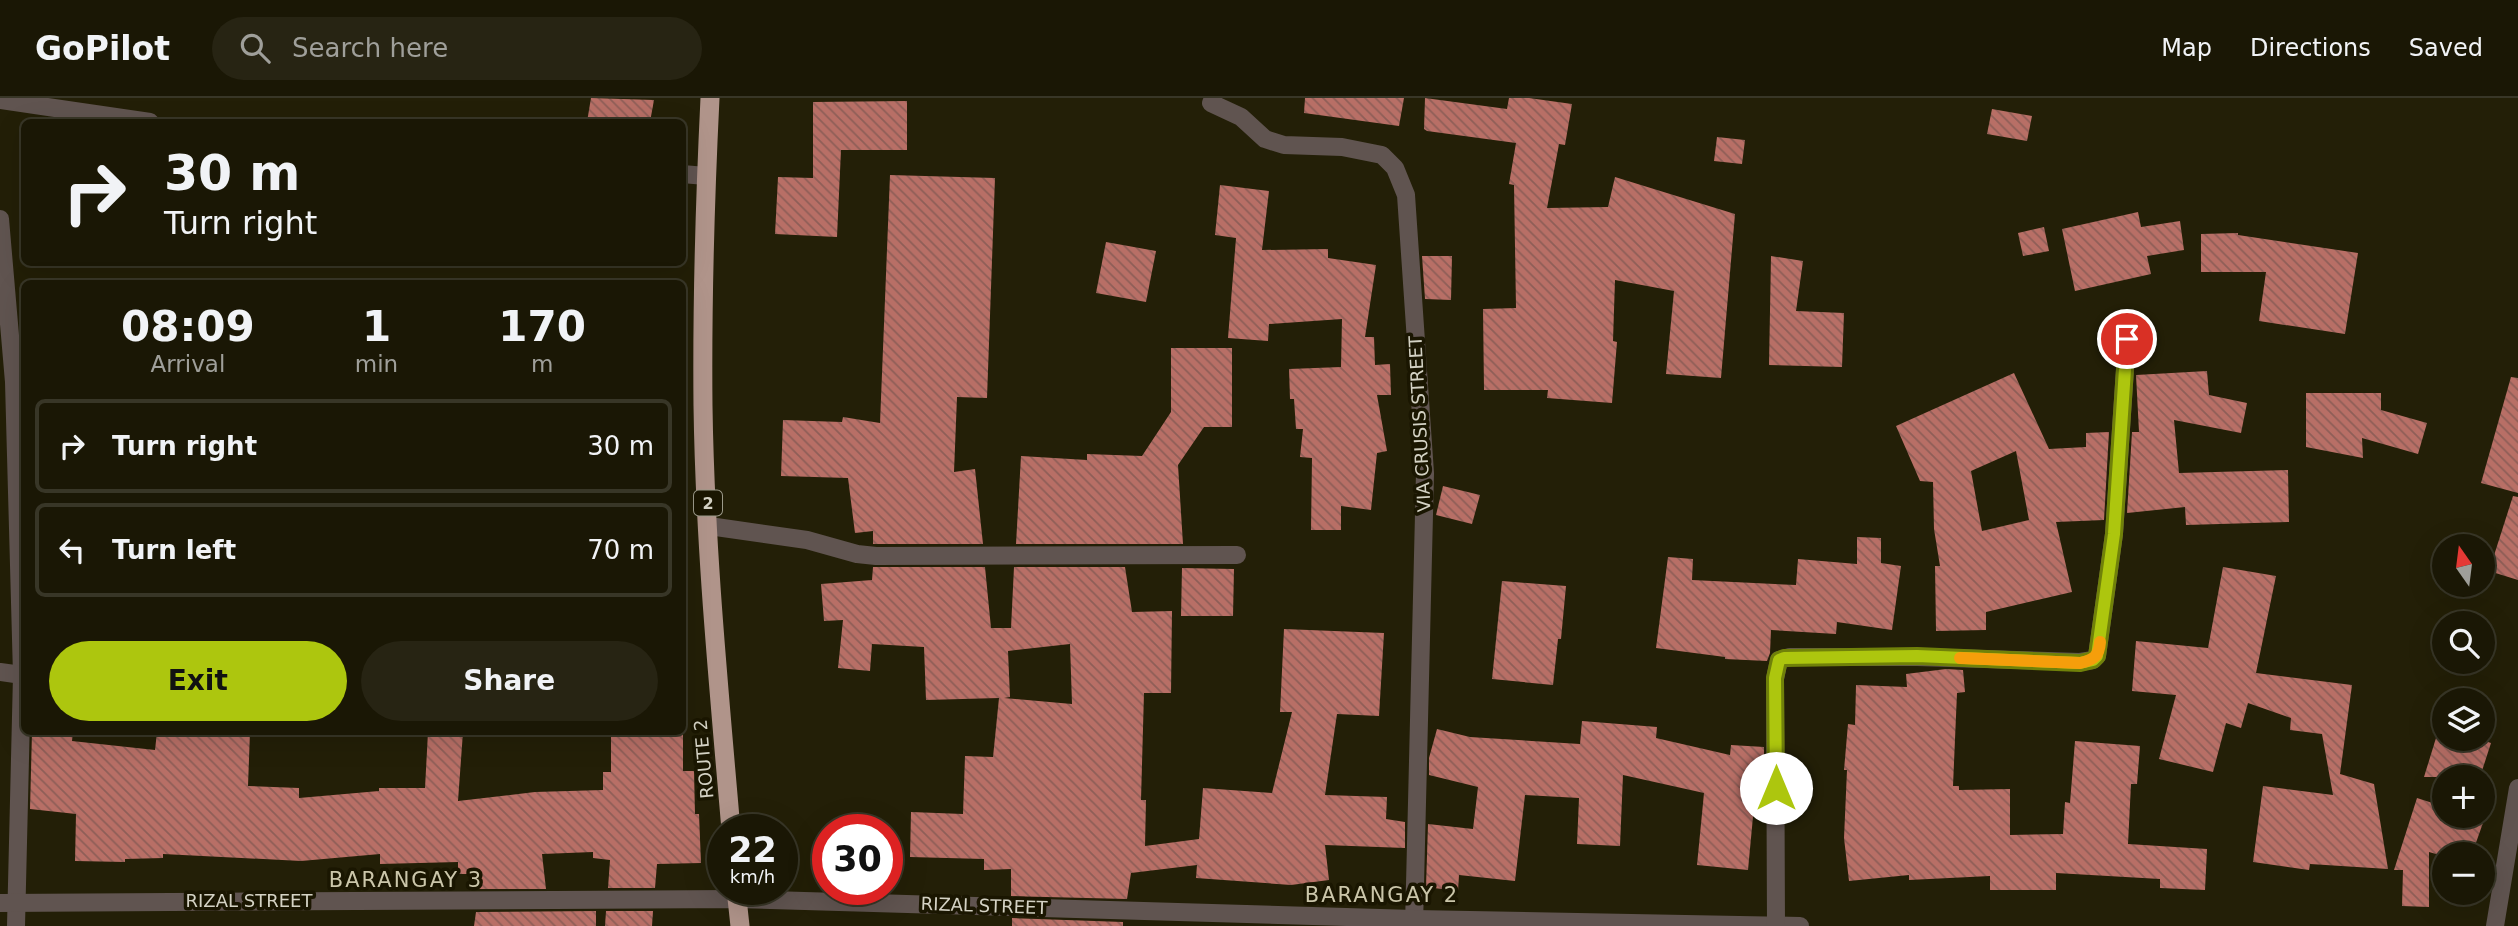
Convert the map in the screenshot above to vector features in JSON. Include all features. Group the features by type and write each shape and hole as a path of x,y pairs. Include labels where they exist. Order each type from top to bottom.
{"highway":[{"name":"ROUTE 2","path":"710,98 706,176 703,407 712,599 730,814"},
{"path":"738,905 740,926"}],"street":[{"path":"0,100 130,119"},
{"name":"VIA CRUSIS STREET","path":"1211,103 1241,117 1265,139 1284,145 1342,147 1382,155 1395,168 1406,195 1425,473 1414,922"},
{"path":"686,174 706,176"},
{"path":"0,219 14,382 21,638"},
{"path":"1776,925 1775,678 1779,660 1790,657 1917,656 2080,663 2093,660 2097,656 2114,534 2127,339"},
{"path":"709,526 807,540 857,554 876,556 1237,555"},
{"path":"0,672 21,674"},
{"path":"16,926 8,903 21,690"},
{"path":"2495,926 2518,788"},
{"name":"RIZAL STREET","path":"8,903 707,894"},
{"name":"RIZAL STREET","path":"798,897 1414,922 1800,926"}],"building":[{"path":"591,98 654,100 651,119 588,119"},
{"path":"1305,98 1404,98 1399,126 1304,113"},
{"path":"1425,98 1507,109 1509,98 1572,104 1565,145 1559,144 1547,208 1608,207 1615,177 1735,214 1721,378 1666,374 1674,291 1615,280 1613,341 1617,342 1612,403 1547,398 1548,390 1484,390 1483,309 1516,308 1514,185 1509,184 1516,143 1427,131 1424,129"},
{"path":"907,101 907,150 841,150 837,237 775,234 778,177 813,178 813,102"},
{"path":"1992,109 2032,116 2027,141 1987,134"},
{"path":"1717,137 1745,140 1742,164 1714,161"},
{"path":"890,175 995,178 987,398 957,397 954,472 975,469 983,544 873,544 873,531 855,533 848,478 781,476 783,420 842,422 843,417 880,423"},
{"path":"1220,185 1269,191 1262,250 1328,249 1328,258 1376,265 1365,337 1374,337 1375,365 1390,364 1391,395 1377,395 1387,451 1377,453 1371,510 1341,506 1341,530 1311,530 1312,458 1300,457 1303,429 1296,429 1294,399 1290,399 1289,369 1341,367 1342,319 1269,324 1268,341 1228,338 1236,238 1215,235"},
{"path":"2138,212 2141,227 2180,221 2184,250 2147,256 2151,274 2075,291 2062,229"},
{"path":"2044,227 2049,251 2023,256 2018,233"},
{"path":"2238,233 2358,253 2345,334 2259,321 2266,272 2201,272 2201,234"},
{"path":"1106,242 1156,251 1146,302 1096,293"},
{"path":"1422,256 1452,256 1451,300 1425,299"},
{"path":"1771,256 1803,261 1796,311 1844,313 1842,367 1769,365"},
{"path":"1171,348 1232,348 1232,427 1204,427 1178,465 1183,544 1016,544 1021,456 1087,460 1087,454 1142,456 1171,412"},
{"path":"2207,371 2209,395 2247,403 2241,433 2174,420 2179,473 2288,470 2289,522 2186,525 2185,507 2127,513 2132,432 2139,432 2136,375"},
{"path":"2014,373 2049,449 2086,447 2086,433 2109,432 2104,520 2056,522 2072,592 1986,612 1986,630 1936,631 1935,566 1940,566 1934,529 1933,482 1920,481 1896,426","holes":["2016,451 2029,520 1982,531 1971,471"]},
{"path":"2511,377 2518,378 2518,493 2481,483"},
{"path":"2306,393 2381,393 2381,410 2427,423 2418,454 2362,438 2363,458 2306,447"},
{"path":"1443,486 1480,495 1472,524 1436,515"},
{"path":"2513,496 2518,497 2518,580 2496,573 2496,549"},
{"path":"1857,537 1881,538 1881,563 1901,566 1892,630 1837,622 1836,634 1771,630 1767,661 1725,659 1656,648 1668,557 1693,559 1692,580 1796,585 1798,559 1857,564"},
{"path":"873,567 985,567 991,628 1011,628 1014,567 1125,567 1132,612 1172,611 1171,693 1144,693 1141,800 1146,800 1145,846 1199,839 1203,788 1272,793 1292,712 1280,712 1284,629 1384,633 1379,716 1337,714 1325,795 1387,797 1386,819 1405,822 1405,848 1325,845 1329,880 1291,885 1196,878 1197,865 1131,873 1127,899 1011,896 1011,869 984,870 984,859 910,857 911,812 963,814 965,756 993,757 999,698 926,700 924,647 872,644 870,671 838,668 843,620 824,621 821,584 872,580","holes":["1070,644 1072,704 1004,698 1010,697 1008,651"]},
{"path":"2223,567 2276,576 2256,673 2352,685 2340,774 2374,784 2388,869 2310,864 2309,870 2253,862 2263,786 2333,795 2322,734 2290,730 2291,718 2248,703 2241,728 2226,723 2213,772 2159,759 2176,695 2132,691 2136,641 2208,648"},
{"path":"1182,568 1234,569 1233,616 1181,616"},
{"path":"1502,581 1566,586 1553,685 1492,679"},
{"path":"1946,669 1963,670 1965,692 1957,693 1953,786 1959,786 1959,790 2010,789 2010,835 2063,834 2065,802 2070,803 2075,741 2140,746 2137,784 2131,784 2128,844 2207,849 2205,890 2160,888 2160,879 2056,873 2056,890 1990,890 1990,876 1909,880 1909,875 1849,881 1844,838 1847,770 1844,770 1848,724 1855,725 1856,685 1907,687 1906,674"},
{"path":"1582,721 1657,727 1656,738 1730,755 1731,745 1764,747 1764,775 1757,774 1748,870 1697,865 1704,793 1623,775 1620,846 1577,844 1579,798 1525,795 1515,881 1459,875 1458,891 1426,887 1428,824 1473,829 1478,787 1429,775 1429,758 1437,729 1470,737 1580,744"},
{"path":"32,735 73,735 72,741 155,750 157,735 250,735 248,786 299,788 299,798 379,791 379,788 425,788 428,735 463,735 458,801 535,792 603,790 603,772 611,772 611,735 683,735 683,771 694,771 695,814 699,814 701,863 657,864 655,888 608,888 610,860 593,858 593,852 542,854 546,889 478,889 480,874 458,874 458,862 380,864 380,854 301,861 163,854 163,858 125,859 125,862 75,861 76,814 30,809"},
{"path":"2432,751 2488,751 2484,765 2432,765 2432,777 2424,777"},
{"path":"2417,798 2432,803 2432,828 2481,828 2476,842 2432,842 2432,853 2429,852 2429,907 2402,906 2403,870 2394,870"},
{"path":"596,911 596,926 474,926 476,912"},
{"path":"606,911 653,911 652,926 605,926"},
{"path":"1012,918 1123,922 1123,926 1012,926"}],"slow traffic":[{"path":"1960,658 2080,663 2093,660 2097,656 2100,642"}],"district":[{"name":"BARANGAY 3","path":"406,880"},
{"name":"BARANGAY 2","path":"1382,895"}],"route":[{"path":"1776,788 1775,678 1779,660 1917,656 2080,663 2093,660 2097,656 2114,534 2127,339"}]}
